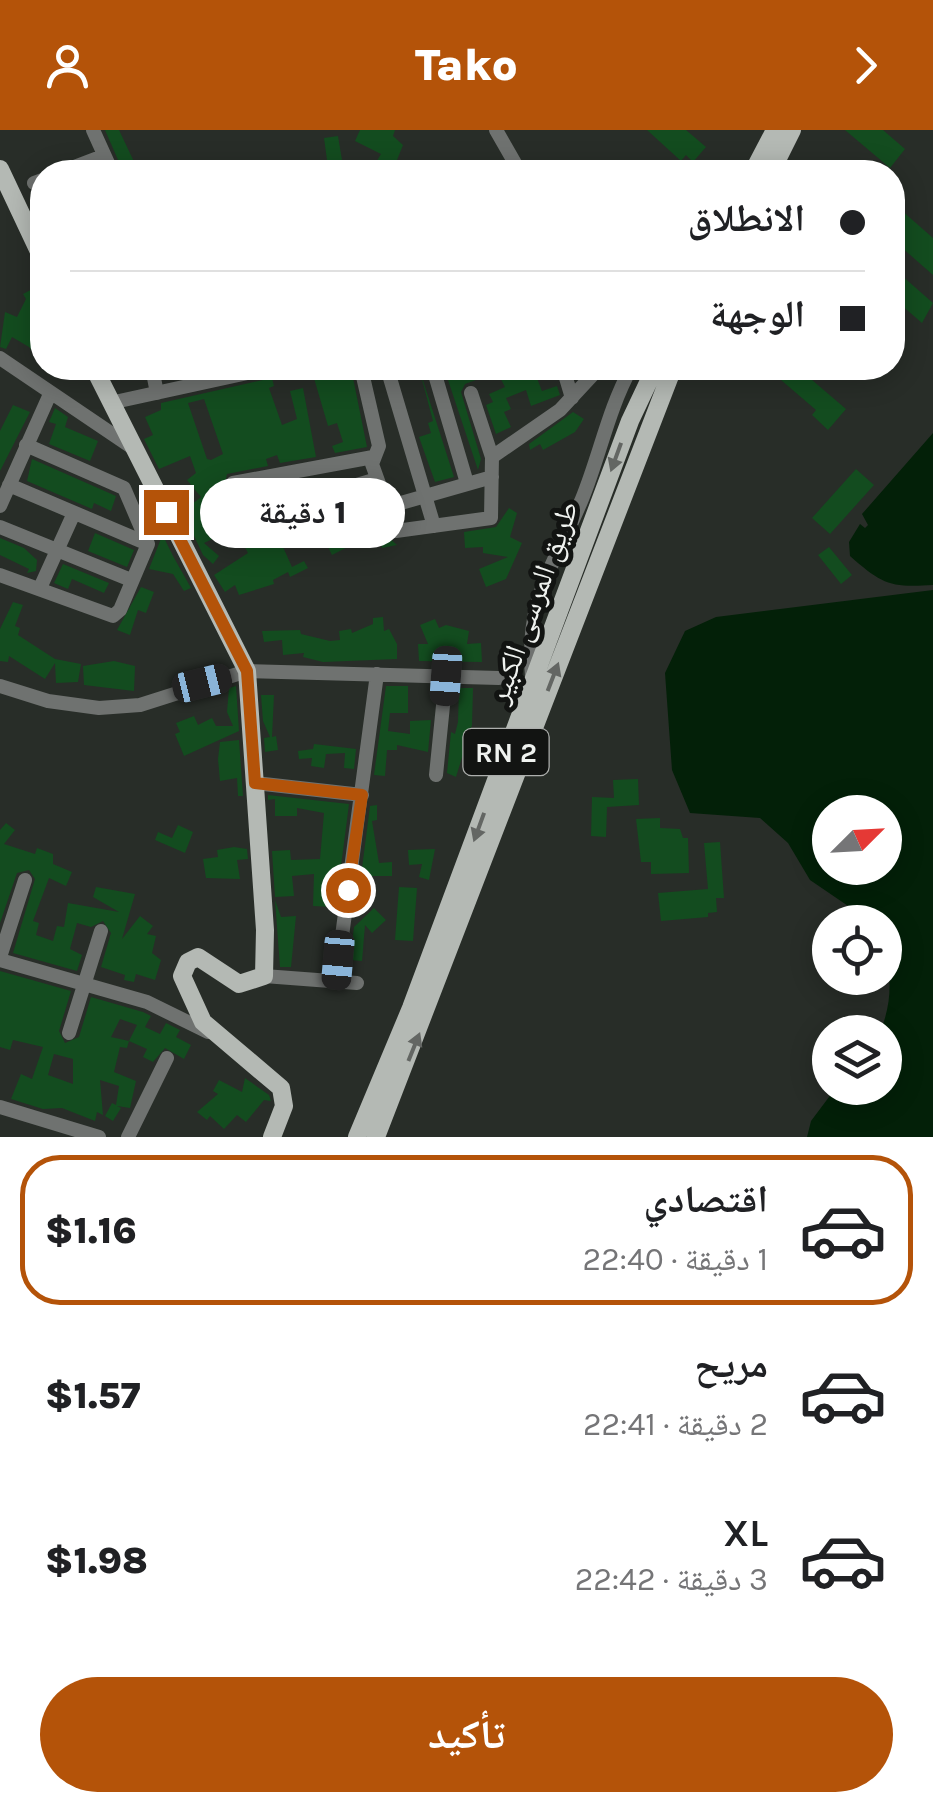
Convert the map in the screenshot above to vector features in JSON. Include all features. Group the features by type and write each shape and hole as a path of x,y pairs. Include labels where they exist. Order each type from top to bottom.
{"main road":[{"path":"759,160 775,130"},
{"path":"777,160 792,130"},
{"path":"0,170 5,197 30,238"},
{"path":"99,380 247,671 264,976 239,984 204,958 188,962 182,976 190,1001 218,1037 262,1068 282,1088 284,1106 272,1137"},
{"name":"طريق المرسى الكبير","path":"358,1137 416,995 532,679 649,380"},
{"name":"طريق المرسى الكبير","path":"376,1137 667,380"}],"street":[{"path":"93,130 105,160"},
{"path":"496,130 513,160"},
{"path":"92,160 103,156"},
{"path":"0,358 30,380"},
{"path":"31,380 130,446"},
{"path":"154,380 157,393"},
{"path":"110,403 209,380"},
{"path":"364,380 379,446 373,457 377,479 395,530 491,518 492,456 471,393"},
{"path":"391,380 434,526"},
{"path":"437,380 468,482"},
{"path":"567,380 572,398"},
{"path":"492,456 572,398 588,380"},
{"path":"532,679 530,630 547,569 580,504 614,400 625,380"},
{"path":"0,506 50,394"},
{"path":"0,574 113,616 148,544 124,488 26,446"},
{"path":"232,483 373,457"},
{"path":"386,507 492,477"},
{"path":"278,508 377,479"},
{"path":"9,485 148,544"},
{"path":"40,588 74,513"},
{"path":"0,527 132,580"},
{"path":"0,686 48,701 118,708 247,671 500,678"},
{"path":"336,981 377,674"},
{"path":"436,775 446,676"},
{"path":"255,783 362,795"},
{"path":"25,880 0,958 147,1002 218,1037"},
{"path":"68,1033 101,931"},
{"path":"264,976 357,983"},
{"path":"128,1137 167,1058"},
{"path":"0,1106 100,1137"}],"shaded area":[{"path":"933,433 933,585 887,582 850,556 849,542 860,524 865,528 868,525 862,514"},
{"path":"933,590 933,1137 807,1137 811,1121 823,1105 902,1105 902,1015 885,1015 889,995 902,995 902,905 847,905 817,885 902,885 902,795 812,795 812,881 788,843 760,818 690,813 672,770 665,673 685,631 716,617"}],"building":[{"path":"105,130 119,130 133,160 118,160"},
{"path":"360,130 395,130 393,136 403,145 397,160 377,160 381,154 355,141"},
{"path":"647,130 686,130 706,147 695,160 686,155 680,160"},
{"path":"845,130 883,130 905,149 896,160 881,160"},
{"path":"338,136 342,160 327,160 324,138"},
{"path":"905,213 933,238 933,275 905,250"},
{"path":"905,278 933,303 922,323 905,308"},
{"path":"30,290 30,348 12,337 6,349 0,347 5,312 17,317 26,299 23,294"},
{"path":"272,380 274,386 269,388 282,425 297,419 290,391 303,388 316,457 280,463 277,455 266,459 268,466 227,474 224,489 235,493 274,486 277,498 269,510 283,520 371,492 386,535 397,545 382,548 377,526 360,532 363,539 332,555 320,531 283,547 292,567 304,561 308,568 290,577 288,572 273,580 274,584 239,595 235,585 225,592 214,575 248,553 239,536 234,541 227,532 204,543 219,556 213,564 203,555 187,521 192,516 186,509 201,497 187,480 196,473 190,456 159,469 144,439 153,435 145,417 161,410 161,403","holes":["204,399 223,454 207,459 188,403"]},
{"path":"315,380 353,380 367,447 335,453 332,446 343,442 337,423 328,426"},
{"path":"422,380 454,477 435,482 419,437 431,433 428,423 433,421"},
{"path":"448,380 476,380 465,384 461,392 481,459 478,470"},
{"path":"501,380 538,380 542,391 557,386 560,395 531,406 526,390 506,398 511,409 504,412 511,427 496,434 486,405 493,402 489,394 505,387"},
{"path":"781,380 812,380 846,409 828,430 812,415 816,410"},
{"path":"13,405 30,412 0,471 0,431"},
{"path":"55,408 68,417 65,427 98,441 90,461 49,444 56,424 49,422"},
{"path":"573,412 584,419 575,432 543,450 540,444 530,450 529,444"},
{"path":"32,459 116,496 111,511 94,503 92,509 27,481"},
{"path":"856,469 874,485 830,534 812,518"},
{"path":"137,483 191,588 184,591 173,574 149,569 162,536"},
{"path":"509,508 517,513 510,537 522,543 506,579 486,587 479,569 508,557 483,553 483,547 465,548 464,532 496,527"},
{"path":"95,533 134,550 127,567 88,551"},
{"path":"0,538 24,548 37,560 36,571 27,573 29,569 0,555"},
{"path":"829,547 852,575 841,584 818,555"},
{"path":"63,564 109,583 104,593 72,579 68,589 54,583"},
{"path":"141,587 154,592 146,613 138,610 130,635 117,630"},
{"path":"13,602 23,605 15,626 20,628 18,635 55,659 81,664 78,682 56,683 55,663 45,679 9,656 8,662 0,661 0,629"},
{"path":"383,617 384,631 389,629 397,644 397,659 323,662 303,657 304,653 283,655 282,640 264,642 262,631 300,630 301,634 340,640 339,631 351,629 352,633 373,624 373,618"},
{"path":"435,619 439,628 446,625 469,631 467,644 481,643 482,662 419,661 418,644 428,644 420,625"},
{"path":"114,661 135,666 134,691 84,685 83,666"},
{"path":"236,686 239,731 184,756 175,734 180,732 176,723 194,716 198,725 212,718 216,726 233,726 227,712 229,688"},
{"path":"386,686 408,686 408,713 390,713 388,731 410,734 410,721 431,720 428,752 397,745 397,750 387,750 385,776 374,775"},
{"path":"459,688 473,688 472,725 456,777 447,773 451,732 455,734 458,722"},
{"path":"261,695 274,695 272,737 276,736 278,750 265,752 264,738 270,737 263,721"},
{"path":"239,740 243,796 238,796 237,778 220,781 218,759 220,742"},
{"path":"314,744 356,749 354,769 344,768 345,753 326,754 324,768 311,766 312,758 299,759 298,751 313,749"},
{"path":"638,779 639,805 607,807 606,837 591,836 592,797 614,798 613,780"},
{"path":"268,795 349,804 340,874 333,874 332,891 337,890 332,907 313,906 314,874 292,876 294,896 275,897 272,851 290,850 291,860 320,859 324,813 297,808 297,816 275,816 275,799 268,800"},
{"path":"377,805 377,820 372,821 379,863 392,862 392,876 361,876 370,806"},
{"path":"660,818 660,828 680,829 683,838 688,838 689,873 651,874 651,862 641,862 636,819"},
{"path":"6,823 15,830 4,844 35,854 37,848 53,854 53,864 72,872 66,886 49,878 33,921 39,923 36,935 53,941 57,926 64,927 68,903 119,912 93,897 96,887 135,894 122,939 140,916 153,926 147,934 156,936 152,953 161,960 155,980 136,974 134,982 124,980 125,975 101,967 111,933 103,921 91,927 77,923 70,949 82,955 77,971 13,953 35,879 29,870 17,873 0,923 0,830"},
{"path":"178,825 193,832 185,853 155,840 158,832 172,838"},
{"path":"720,842 724,898 716,898 717,912 708,913 708,917 661,921 658,893 708,889 704,843"},
{"path":"247,849 248,859 237,860 240,879 206,878 203,859 218,857 217,850"},
{"path":"435,849 429,880 419,877 422,864 409,865 408,850"},
{"path":"399,887 417,888 413,941 395,940"},
{"path":"275,900 281,917 296,916 291,967 280,967"},
{"path":"374,908 386,920 372,933 365,925 362,961 350,960 354,927"},
{"path":"0,971 71,991 59,1031 65,1043 79,1037 91,997 151,1016 145,1027 160,1034 166,1023 180,1030 176,1037 191,1045 184,1059 165,1048 153,1062 143,1057 147,1049 129,1041 127,1048 120,1047 114,1072 136,1081 130,1108 117,1106 121,1108 113,1121 105,1116 112,1103 116,1105 119,1086 100,1080 103,1115 97,1112 95,1121 62,1108 43,1109 11,1099 21,1074 32,1079 43,1047 13,1040 10,1050 0,1047","holes":["120,1019 137,1025 129,1041 111,1037","54,1054 73,1059 73,1084 48,1075"]},
{"path":"245,1078 269,1095 271,1101 264,1100 246,1122 237,1115 224,1129 210,1116 207,1120 197,1112 218,1094 213,1091 219,1080 242,1092"}],"route":[{"path":"166,512 247,671 255,783 362,795 348,890"}]}
